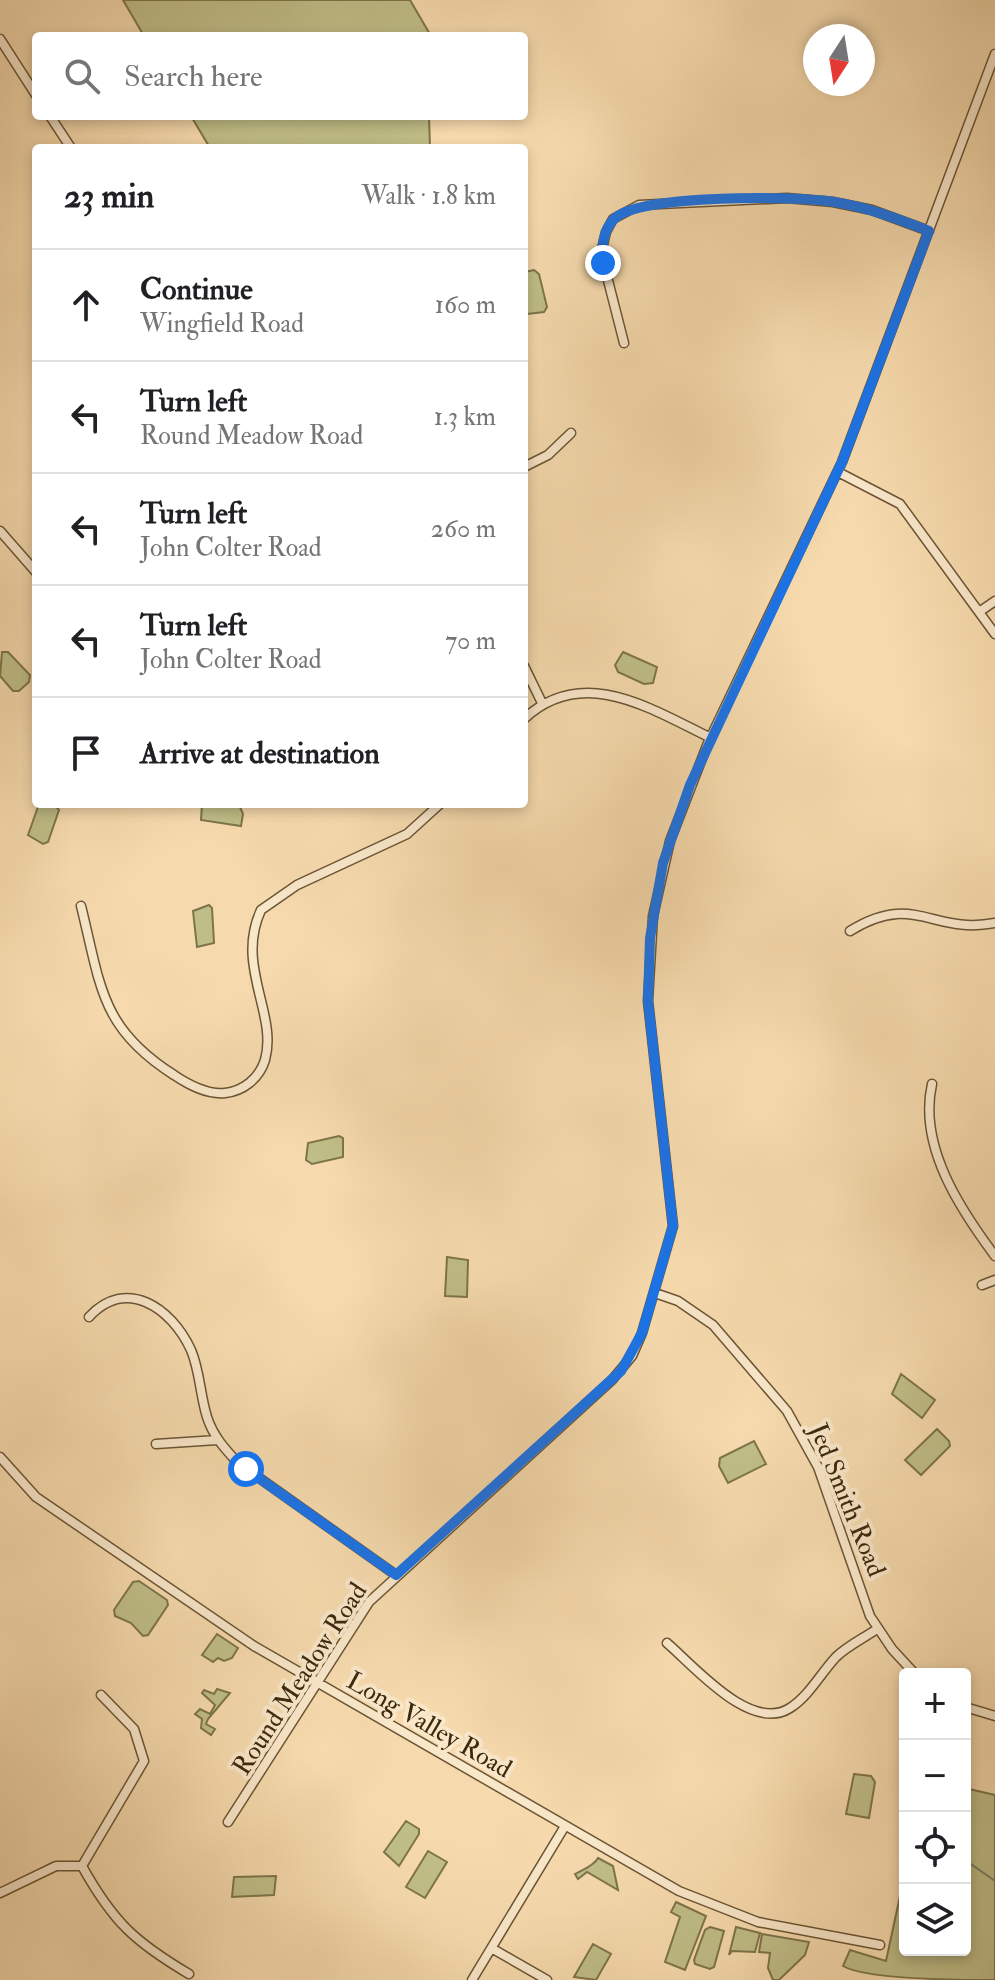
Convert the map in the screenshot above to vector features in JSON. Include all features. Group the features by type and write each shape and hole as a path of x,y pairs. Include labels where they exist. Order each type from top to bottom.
{"street":[{"path":"0,39 32,89"},
{"name":"Round Meadow Road","path":"228,1822 369,1602 621,1371 637,1343 670,1247 673,1217 651,1047 649,952 670,841 711,738 838,472 995,54"},
{"path":"53,120 68,144"},
{"path":"624,343 601,253 613,219 639,205 787,198 833,202 872,210 929,231"},
{"path":"528,465 548,455 571,433"},
{"path":"838,472 900,504 995,634"},
{"path":"0,531 32,567"},
{"path":"979,612 995,601"},
{"path":"528,674 542,703"},
{"path":"528,715 542,703 578,693 611,694 711,738"},
{"path":"81,906 101,989 127,1039 143,1055 205,1092 233,1092 257,1077 264,1060 266,1043 251,947 261,910 297,885 407,834 436,808"},
{"path":"850,931 875,915 891,912 908,912 950,924 978,926 995,923"},
{"path":"932,1084 928,1100 948,1187 995,1256"},
{"path":"982,1285 995,1280"},
{"name":"Jed Smith Road","path":"655,1293 678,1301 713,1325 787,1411 818,1467 877,1629 910,1668"},
{"path":"89,1317 101,1304 113,1298 140,1299 154,1306 190,1349 207,1417 217,1440 246,1469 396,1575"},
{"path":"156,1444 217,1440"},
{"name":"Long Valley Road","path":"0,1457 36,1497 254,1646 679,1891 758,1922 880,1945"},
{"path":"667,1643 725,1694 757,1714 775,1714 791,1708 838,1655 877,1629"},
{"path":"82,1866 144,1761 134,1729 101,1695"},
{"path":"971,1709 995,1716"},
{"path":"472,1980 565,1826"},
{"path":"0,1893 56,1866 82,1866"},
{"path":"82,1866 100,1899 132,1936 189,1974"},
{"path":"493,1949 547,1980"}],"shaded area":[{"path":"123,0 410,0 429,32 142,32"},
{"path":"193,120 429,120 430,144 208,144"},
{"path":"534,270 539,274 547,307 544,312 528,314 528,271"},
{"path":"2,652 8,652 30,675 29,682 19,691 13,691 0,676"},
{"path":"623,652 657,667 653,683 644,684 618,672 615,665"},
{"path":"38,808 57,808 48,842 43,844 28,835"},
{"path":"202,808 240,808 243,814 241,826 201,820"},
{"path":"209,905 212,908 214,943 197,947 193,911"},
{"path":"339,1136 343,1138 343,1157 312,1164 306,1160 308,1143"},
{"path":"447,1257 468,1260 467,1297 445,1296"},
{"path":"901,1374 935,1400 922,1418 892,1394"},
{"path":"937,1429 950,1446 921,1475 905,1460"},
{"path":"754,1441 766,1464 728,1483 719,1466 720,1458"},
{"path":"139,1581 167,1600 168,1605 148,1635 143,1636 131,1623 115,1616 114,1610 133,1582"},
{"path":"217,1634 238,1648 232,1658 224,1661 218,1658 213,1662 202,1655"},
{"path":"217,1689 230,1693 208,1719 206,1724 215,1729 211,1735 201,1728 202,1719 195,1714 200,1709 210,1714 215,1705 202,1693 204,1690 214,1694"},
{"path":"854,1774 871,1776 875,1782 869,1818 846,1814"},
{"path":"971,1789 995,1795 995,1980 892,1977 843,1966 850,1950 886,1961 899,1901 899,1956 971,1956"},
{"path":"406,1821 419,1829 419,1834 399,1866 384,1852"},
{"path":"428,1851 447,1862 425,1898 406,1887"},
{"path":"598,1858 613,1866 618,1890 587,1872 578,1879 575,1874 591,1866"},
{"path":"276,1876 274,1895 232,1897 234,1877"},
{"path":"676,1902 706,1916 685,1970 665,1962 680,1917 671,1912"},
{"path":"710,1927 724,1931 714,1967 710,1969 695,1964 694,1960 705,1930"},
{"path":"736,1927 760,1933 755,1952 732,1951 729,1955"},
{"path":"762,1934 809,1942 805,1955 779,1980 773,1980 768,1968 770,1953 759,1952"},
{"path":"593,1944 611,1954 596,1980 574,1977"}],"waterway":[{"path":"971,1864 995,1881"}],"route":[{"path":"246,1469 396,1575 621,1371 642,1333 670,1247 673,1208 651,1047 648,1001 650,938 663,863 674,825 708,743 842,462 929,231 872,210 833,202 787,198 639,205 613,219 603,243 603,263"}]}
